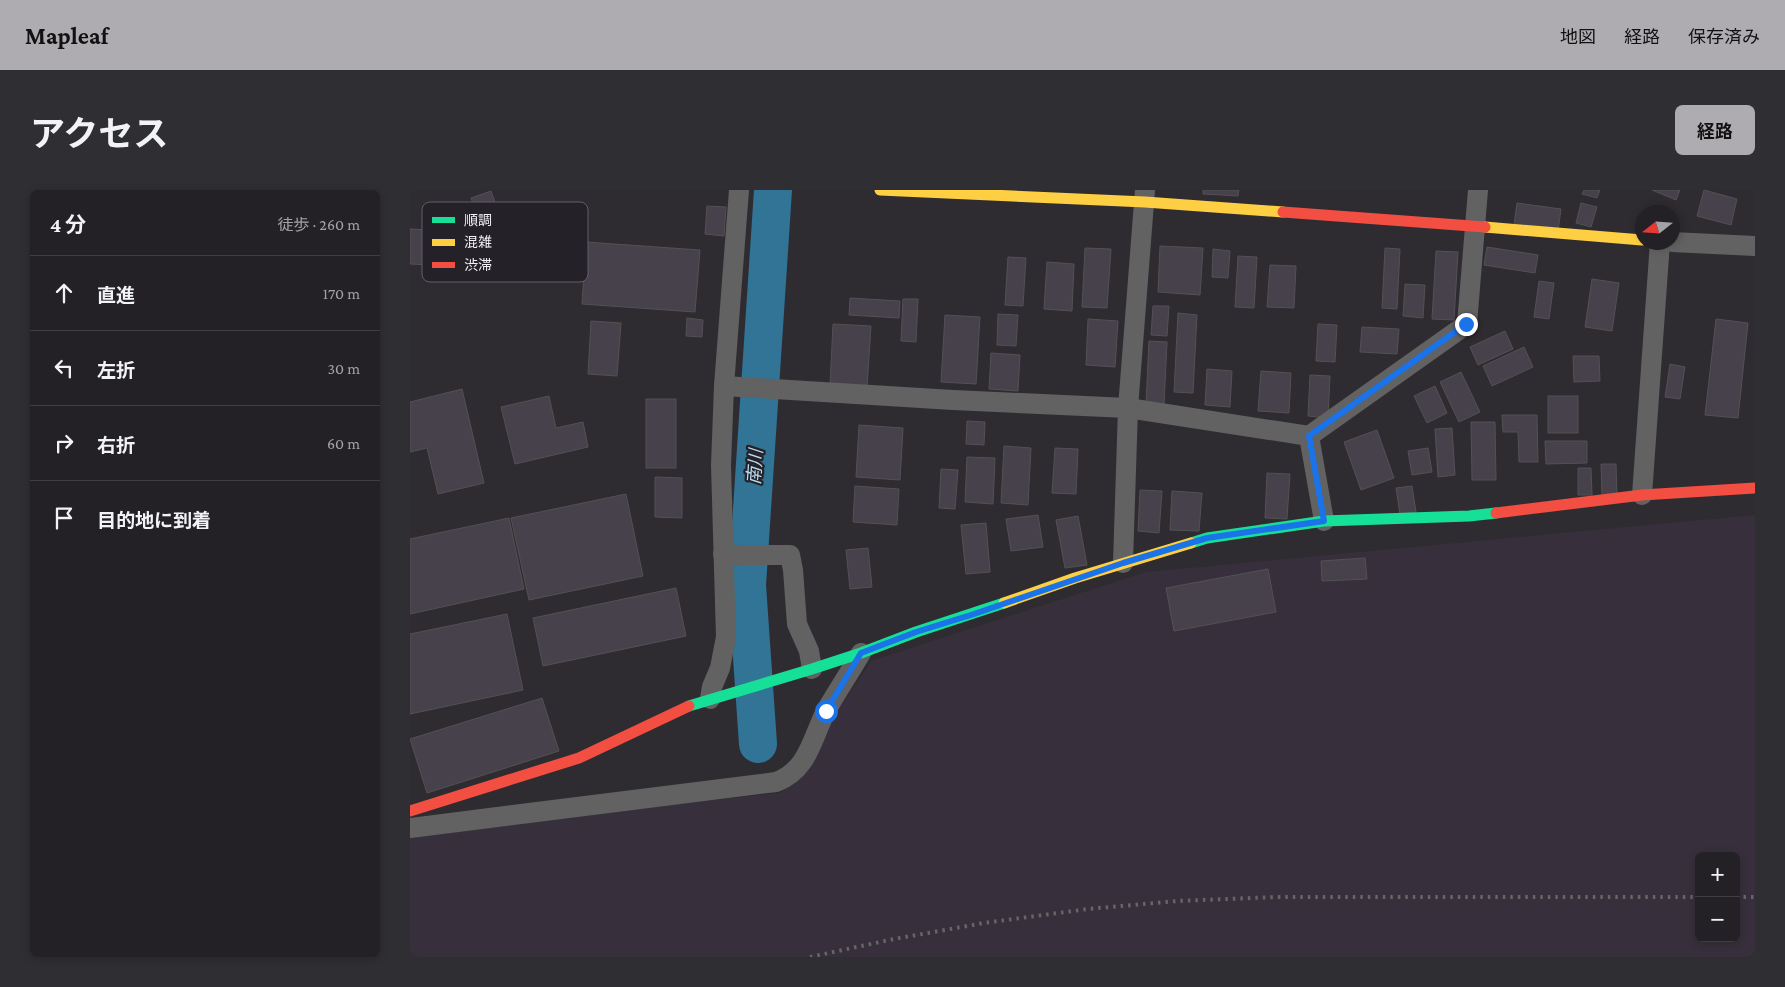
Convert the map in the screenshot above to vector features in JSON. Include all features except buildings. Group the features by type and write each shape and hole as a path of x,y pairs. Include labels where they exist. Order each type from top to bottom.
{"street":[{"path":"710,699 712,687 720,668 726,637 732,555 721,464 729,386 739,190"},
{"path":"880,190 1145,196 1635,239"},
{"path":"729,386 954,400 1128,408 1309,436 1466,324 1478,190"},
{"path":"1123,563 1128,408 1145,196"},
{"path":"1680,242 1755,246"},
{"path":"1642,495 1659,250"},
{"path":"1309,436 1324,521"},
{"path":"410,811 580,758 687,706 812,669 1123,563 1207,538 1324,521 1469,516 1642,495 1755,488"},
{"path":"732,555 790,555 797,624 808,651 812,669"},
{"path":"410,828 776,782 788,777 806,757 826,711 861,653"}],"shaded area":[{"path":"1755,515 1755,957 410,957 410,831 781,793 871,661 1146,572"}],"waterway":[{"name":"南川","path":"758,744 747,585 773,190"}],"railway":[{"path":"810,957 894,939 984,923 1088,909 1177,901 1277,897 1695,897"},
{"path":"1740,897 1755,897"}],"traffic: fast":[{"path":"1191,543 1207,538 1324,521 1469,516 1496,513"},
{"path":"689,706 861,653 916,632 1004,603"}],"traffic: slow":[{"path":"880,190 1145,202 1283,212"},
{"path":"1485,227 1635,239"},
{"path":"1004,603 1075,578 1191,543"}],"traffic: jam":[{"path":"1283,212 1485,227"},
{"path":"1496,513 1642,495 1755,488"},
{"path":"410,811 579,758 689,706"}],"route":[{"path":"826,711 861,653 916,632 974,614 1075,578 1207,538 1324,521 1309,436 1466,324"}]}
